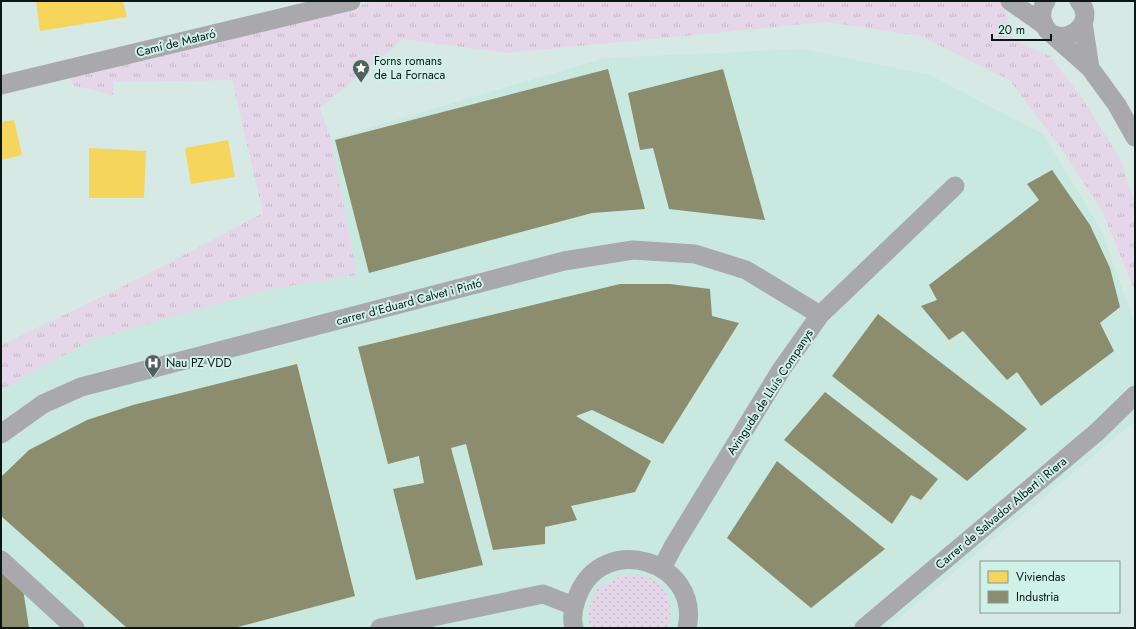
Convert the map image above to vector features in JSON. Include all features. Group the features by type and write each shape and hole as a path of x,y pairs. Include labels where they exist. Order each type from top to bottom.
{"street":[{"name":"Camí de Mataró","path":"1,85 351,1"},
{"path":"1010,1 1058,36 1070,35 1083,23"},
{"path":"1046,1 1041,12 1046,28 1090,68 1117,105 1135,137"},
{"path":"1081,2 1085,14 1083,23 1090,68"},
{"name":"Avinguda de Lluís Companys","path":"662,568 674,545 781,370 820,315 955,186"},
{"name":"carrer d'Eduard Calvet i Pintó","path":"1,434 43,404 82,387 564,261 633,250 695,254 746,270 820,315"},
{"name":"Carrer de Salvador Albert i Riera","path":"864,628 1097,432 1135,395"},
{"path":"574,628 574,606 582,586 595,571 610,563 629,559 649,562 662,568 677,582 687,600 689,619 687,628"},
{"path":"1,560 75,628"},
{"path":"380,628 543,594 574,606"}],"shaded area":[{"path":"803,49 930,75 1043,134 1101,230 1135,324 1135,421 887,628 1,628 1,390 91,340 271,289 357,275 331,139 605,58"}],"green space":[{"path":"376,1 1000,1 1004,3 1013,39 1050,56 1084,101 1120,159 1135,202 1135,291 1103,213 1061,148 1009,80 920,36 826,22 507,53 403,39 320,108 331,139 357,275 271,289 91,340 1,390 1,347 4,344 146,275 263,213 232,80 114,82 113,95 75,86 72,83 71,77 108,66"},
{"path":"623,575 642,575 650,578 663,589 670,604 671,612 668,628 590,628 588,611 596,590"}],"building: Viviendas":[{"path":"36,1 123,1 127,17 40,31"},
{"path":"14,120 22,155 1,160 1,122"},
{"path":"228,140 235,177 191,184 185,148"},
{"path":"89,148 146,151 144,198 89,198"}],"building: Industria":[{"path":"608,69 645,209 592,213 369,273 335,140"},
{"path":"723,69 765,220 669,209 653,148 640,150 628,93"},
{"path":"1052,170 1090,225 1110,268 1120,307 1100,323 1114,351 1041,406 1017,372 1007,380 963,331 949,340 921,306 937,300 929,285 1039,200 1027,184"},
{"path":"620,284 670,284 710,289 712,316 739,323 663,444 592,410 576,416 651,461 635,492 571,506 577,520 545,527 545,544 493,550 466,444 451,448 483,565 416,580 393,489 424,483 419,456 388,464 358,347"},
{"path":"878,314 1027,429 967,481 832,376"},
{"path":"297,364 355,596 234,628 127,628 1,516 1,477 29,450 87,420 133,405"},
{"path":"825,392 938,479 921,500 911,495 892,524 784,440"},
{"path":"777,461 885,549 811,608 727,538"},
{"path":"1,570 23,589 29,628 1,628"}],"place":[{"name":"Forns romans de La Fornaca","path":"361,83"},
{"name":"Nau PZ VDD","path":"153,378"}]}
